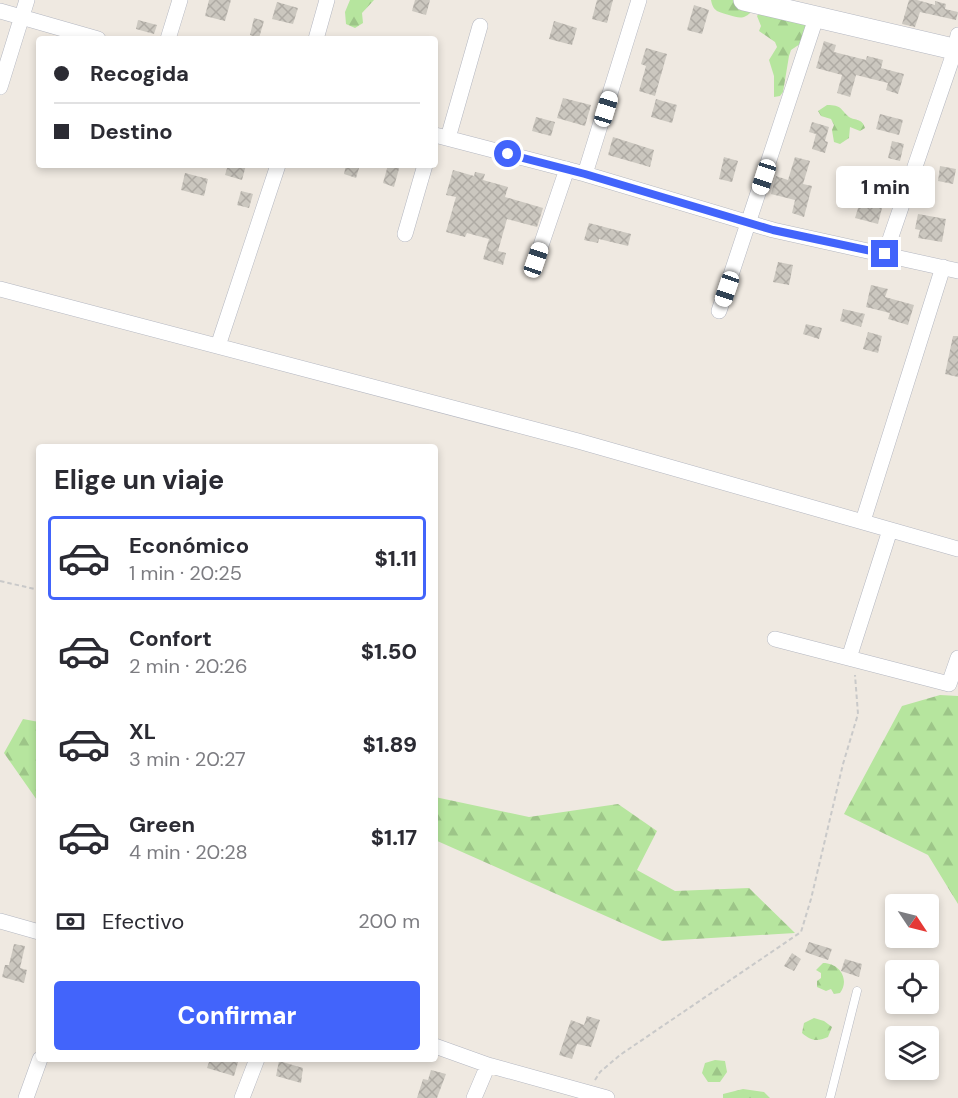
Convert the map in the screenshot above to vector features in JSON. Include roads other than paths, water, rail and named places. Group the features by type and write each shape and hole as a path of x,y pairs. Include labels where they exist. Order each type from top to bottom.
{"street":[{"path":"0,87 27,0"},
{"path":"169,36 180,0"},
{"path":"317,36 327,0"},
{"path":"585,174 639,0"},
{"path":"744,0 796,6 816,18 957,45 885,254"},
{"path":"0,10 88,36"},
{"path":"719,311 816,18"},
{"path":"480,26 442,137 585,174 750,223 950,269 863,521"},
{"path":"218,346 277,168"},
{"path":"405,234 424,168"},
{"path":"536,260 567,170"},
{"path":"0,289 578,441 958,549"},
{"path":"849,658 890,530"},
{"path":"775,639 949,684 958,658"},
{"path":"0,921 36,931"},
{"path":"438,1047 488,1065 599,1096"},
{"path":"26,1098 39,1062"},
{"path":"242,1098 255,1062"},
{"path":"474,1098 488,1065"}],"lane":[{"path":"830,1098 857,991"}]}
